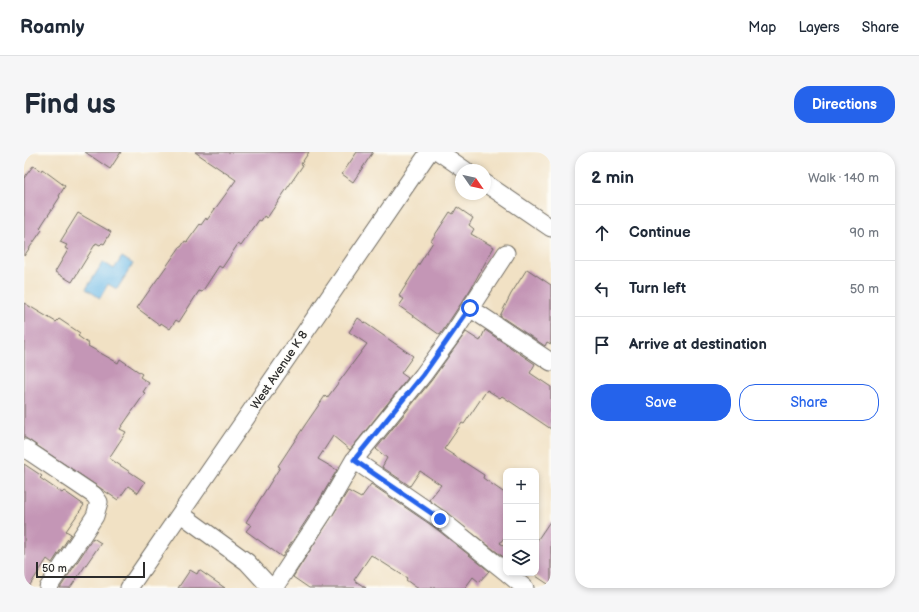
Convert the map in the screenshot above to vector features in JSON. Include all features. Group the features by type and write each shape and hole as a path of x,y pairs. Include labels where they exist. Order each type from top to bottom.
{"street":[{"name":"West Avenue K 8","path":"129,588 430,152"},
{"path":"439,152 456,164"},
{"path":"491,187 551,228"},
{"path":"180,514 247,562 273,588 324,512 354,460 423,375 506,253"},
{"path":"470,308 551,362"},
{"path":"24,448 94,495 99,502 95,516 48,588"},
{"path":"354,460 440,519 503,571"},
{"path":"510,576 525,588"}],"water":[{"path":"122,257 133,264 117,289 108,284 100,298 86,289 103,262 114,269"}],"building":[{"path":"85,152 121,152 110,169"},
{"path":"195,152 309,152 301,164 303,165 267,218 264,216 261,221 259,220 241,246 238,244 222,268 219,266 202,292 199,291 179,322 176,320 170,329 161,323 160,325 137,308 180,247 185,241 187,242 206,218 207,220 236,180"},
{"path":"357,152 373,152 353,182 342,174"},
{"path":"33,166 41,171 42,169 65,186 59,196 60,197 40,228 42,230 24,256 24,178"},
{"path":"457,207 473,218 469,225 474,229 471,234 494,247 470,290 440,335 399,306 404,299 399,296 433,242 431,241 450,212 453,214"},
{"path":"78,213 111,232 104,244 102,243 100,245 96,243 72,282 55,272 68,250 65,248 67,245 60,242"},
{"path":"527,269 551,285 551,344 547,342 545,346 500,316 511,294"},
{"path":"24,303 56,322 59,319 80,333 78,336 89,344 88,346 118,363 120,359 142,374 140,377 149,383 143,392 145,393 120,429 126,432 109,458 145,482 138,493 128,486 118,500 24,437"},
{"path":"358,318 413,356 401,373 408,378 350,450 333,436 318,459 337,470 282,557 246,531 251,525 246,522 280,467 278,466 305,425 325,396 327,398 367,344 349,332"},
{"path":"485,330 535,364 530,373 551,387 551,429 502,396 500,398 487,390 464,424 462,423 444,449 484,475 483,478 503,492 503,539 500,543 503,545 503,557 429,500 441,485 420,471 410,486 382,467 387,458 376,449 431,381 466,332 480,341"},
{"path":"24,464 42,476 40,478 62,493 64,491 84,505 66,531 71,534 52,563 47,559 28,588 24,588"},
{"path":"371,484 434,527 489,571 479,582 473,577 465,588 417,588 406,580 407,578 371,555 354,580 366,588 309,588 293,577 348,491 361,498"},
{"path":"551,520 551,586 536,576 539,576 539,538"},
{"path":"93,538 101,543 70,588 60,588"},
{"path":"190,570 197,574 199,570 225,588 178,588"}],"route":[{"path":"440,519 354,460 423,375 470,308"}]}
